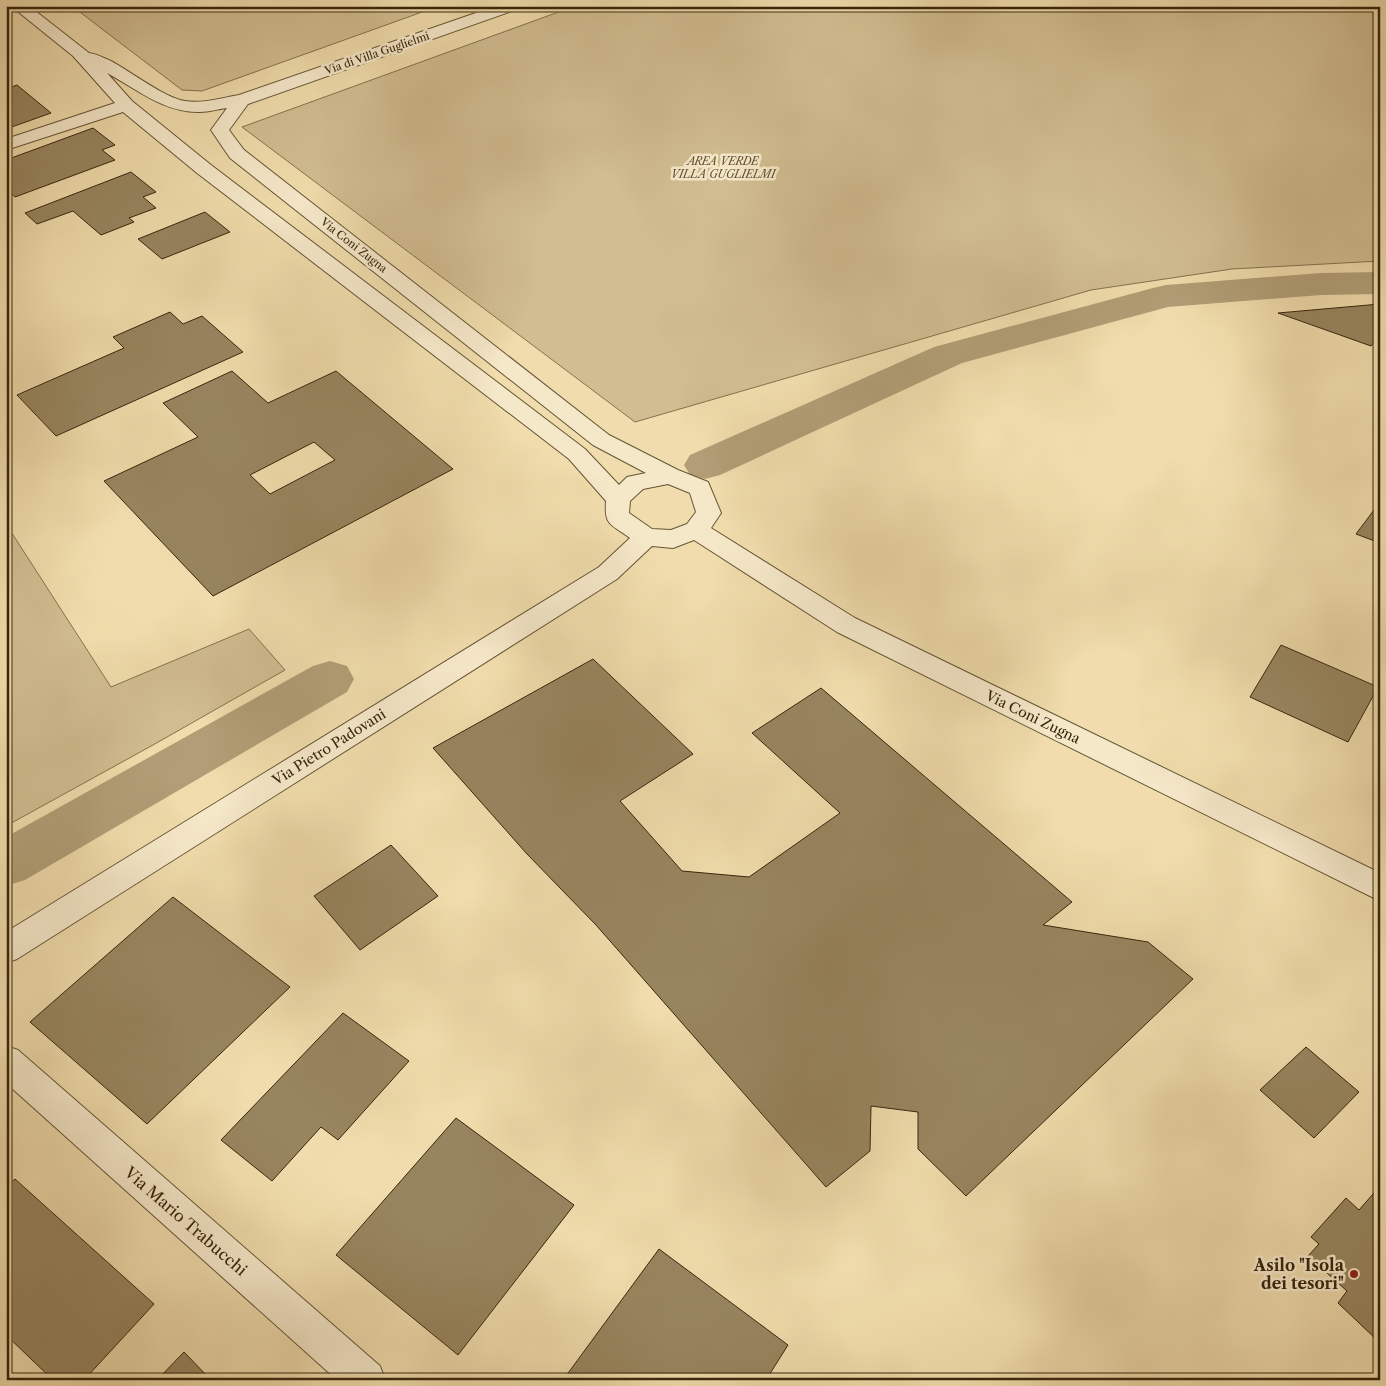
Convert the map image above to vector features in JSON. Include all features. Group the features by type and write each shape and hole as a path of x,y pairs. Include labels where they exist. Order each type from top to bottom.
{"street":[{"path":"19,6 79,52 124,75 165,100 182,106 201,107 242,100"},
{"name":"Via di Villa Guglielmi","path":"242,100 512,6"},
{"path":"79,52 126,105 204,169 577,454 618,499 618,516 646,537 672,539 696,530"},
{"name":"Via Coni Zugna","path":"242,100 220,130 237,154 601,440 670,476 700,488 709,512 696,530 846,625 1380,888"},
{"path":"6,145 126,105"},
{"path":"618,499 635,483 670,476"},
{"name":"Via Pietro Padovani","path":"6,949 608,572 646,537"},
{"name":"Via Mario Trabucchi","path":"6,1061 366,1380"}],"green space":[{"path":"72,6 439,6 202,91 182,90"},
{"name":"AREA VERDE VILLA GUGLIELMI","path":"575,6 1380,6 1380,261 1232,269 1091,290 635,422 242,127"},
{"path":"6,524 111,687 249,629 285,670 6,826"}],"building":[{"path":"17,85 51,113 6,129 6,89"},
{"path":"93,128 115,145 102,150 115,160 15,197 6,189 6,160"},
{"path":"131,172 156,192 143,197 156,208 129,218 134,222 101,235 73,211 37,224 25,213"},
{"path":"205,212 230,232 162,259 138,239"},
{"path":"1380,304 1380,335 1371,346 1278,313"},
{"path":"170,312 183,324 202,316 243,352 56,436 17,395 124,348 113,337"},
{"path":"232,371 268,403 336,371 453,469 213,596 104,481 198,437 163,403","holes":["314,442 335,460 270,494 250,475"]},
{"path":"1380,502 1380,543 1356,534"},
{"path":"1281,645 1378,687 1348,742 1250,697"},
{"path":"593,659 693,754 620,801 682,871 749,877 840,813 752,733 821,688 1072,902 1043,925 1148,942 1193,979 966,1196 918,1149 918,1112 871,1106 870,1151 826,1187 596,925 527,854 433,748"},
{"path":"391,845 438,896 360,950 314,896"},
{"path":"173,897 290,987 147,1124 30,1022"},
{"path":"343,1013 409,1061 338,1140 321,1127 272,1181 221,1140"},
{"path":"1306,1047 1359,1092 1314,1138 1260,1090"},
{"path":"456,1118 574,1205 458,1355 336,1255"},
{"path":"15,1179 154,1304 84,1380 53,1380 6,1335 6,1187"},
{"name":"Asilo \"Isola dei tesori\"","path":"1380,1186 1380,1339 1378,1341 1338,1303 1347,1291 1308,1256 1319,1244 1311,1237 1346,1198 1359,1210"},
{"path":"659,1249 788,1345 766,1380 563,1380"},
{"path":"184,1352 211,1380 157,1380"}],"waterway":[{"path":"705,465 948,355 1166,296 1321,284 1380,283"},
{"path":"6,864 330,679"}],"place":[{"name":"Asilo \"Isola dei tesori\"","path":"1354,1274"}]}
